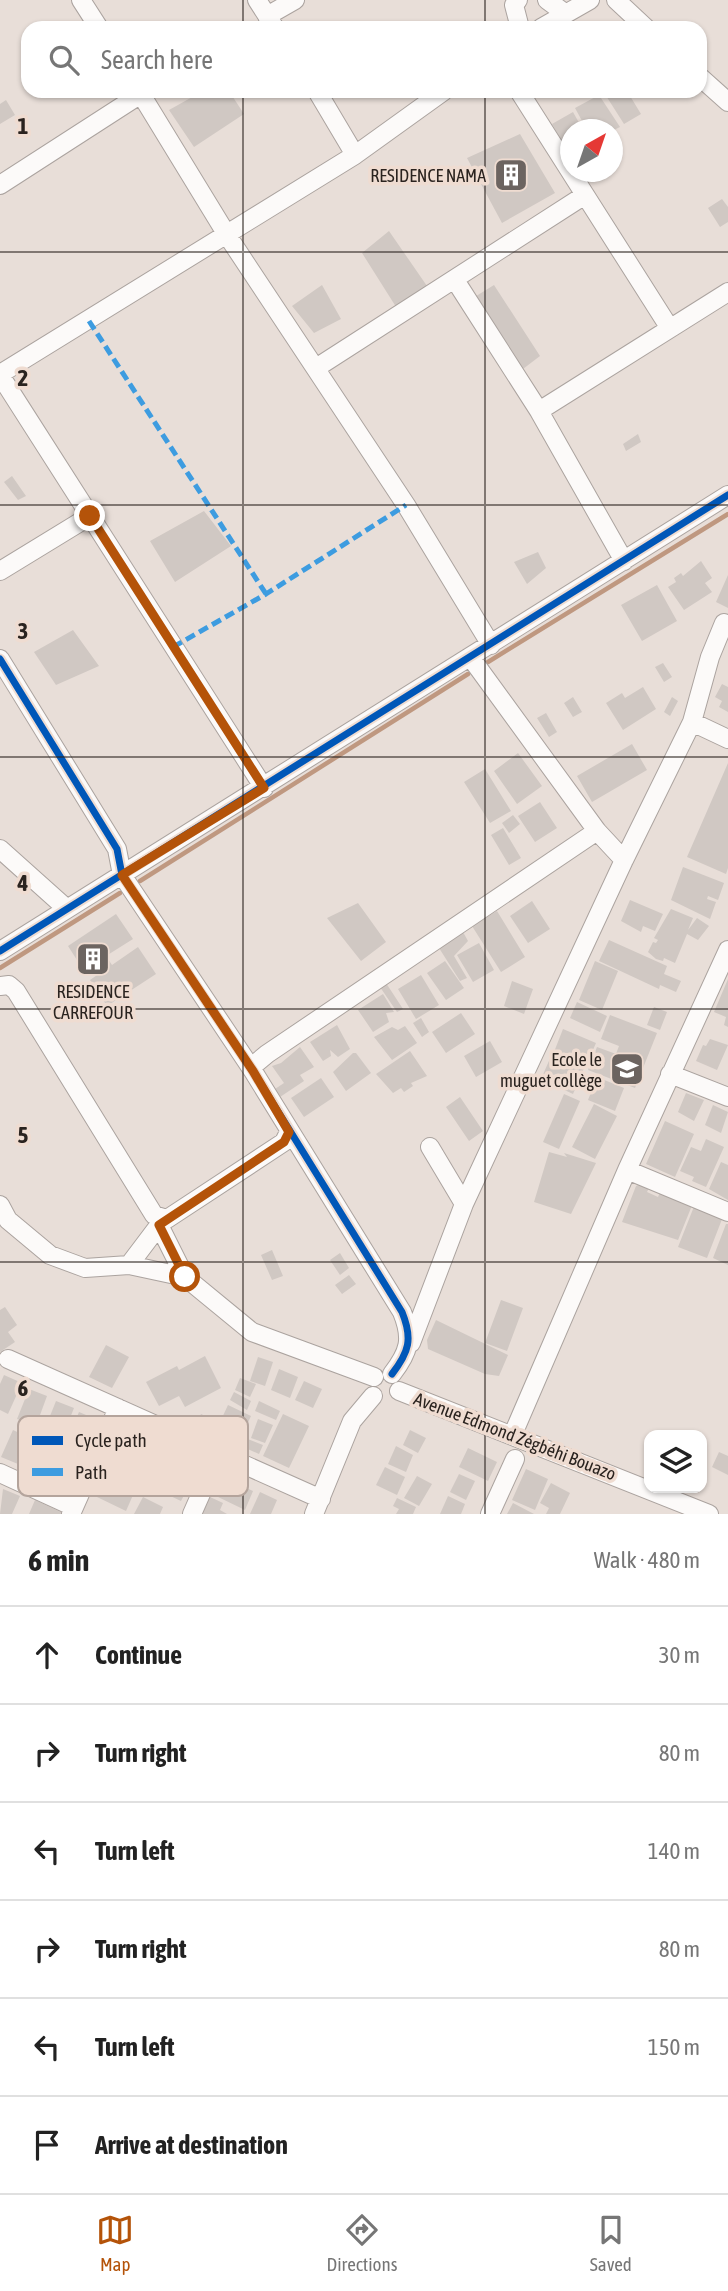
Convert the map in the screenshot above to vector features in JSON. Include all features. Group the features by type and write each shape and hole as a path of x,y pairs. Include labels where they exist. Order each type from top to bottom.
{"street":[{"path":"81,0 94,21"},
{"path":"257,0 270,21"},
{"path":"272,21 295,0"},
{"path":"518,0 514,5 518,21"},
{"path":"547,0 566,14"},
{"path":"554,21 590,0"},
{"path":"616,0 638,21"},
{"path":"707,83 728,102"},
{"path":"0,185 132,98"},
{"path":"143,98 227,235 406,505 491,645"},
{"path":"321,98 355,155"},
{"path":"264,788 0,374 355,155 434,98"},
{"path":"523,98 669,327"},
{"path":"316,368 585,195"},
{"path":"455,280 539,411 624,561"},
{"path":"539,411 728,292"},
{"path":"0,951 471,659 728,495"},
{"path":"0,571 90,516"},
{"path":"373,1396 387,1401 388,1381 410,1347 464,1204 624,860 692,722 708,664 724,623"},
{"path":"0,659 117,849 122,875 253,1071 402,1312 410,1330 410,1347"},
{"path":"471,659 597,831 624,860"},
{"path":"692,722 728,739"},
{"path":"253,1071 255,1064 267,1054 597,831"},
{"path":"0,849 67,909"},
{"path":"513,1434 670,1074 724,970 728,950"},
{"path":"0,986 9,985 16,991 154,1215 161,1222 185,1277"},
{"path":"670,1074 728,1097"},
{"path":"129,1265 161,1222 284,1142 289,1132"},
{"path":"430,1147 464,1204"},
{"path":"627,1170 728,1212"},
{"path":"0,1205 8,1220 50,1255 85,1268 129,1265 185,1277"},
{"name":"Avenue Edmond Zégbéhi Bouazo","path":"185,1277 252,1332 388,1381 709,1514"},
{"path":"8,1359 136,1416"},
{"path":"373,1396 370,1387 388,1381"},
{"path":"248,1469 318,1506 352,1421 373,1396"},
{"path":"115,1416 118,1408"},
{"path":"490,1514 515,1459"},
{"path":"0,1473 18,1482"},
{"path":"44,1496 73,1511"},
{"path":"192,1514 200,1496"}],"building":[{"path":"190,98 234,98 244,114 194,147 169,110"},
{"path":"593,98 601,98 615,119 581,119 575,108"},
{"path":"607,98 631,98 641,114 624,124"},
{"path":"6,100 15,115 0,124 0,104"},
{"path":"573,112 577,119 561,119"},
{"path":"560,119 560,138 552,124"},
{"name":"RESIDENCE NAMA","path":"520,134 555,193 502,223 467,158"},
{"path":"722,199 728,207 728,222 720,227 708,208"},
{"path":"389,231 427,286 398,310 362,253"},
{"path":"322,285 341,319 314,333 292,306"},
{"path":"494,285 540,356 519,372 473,298"},
{"path":"638,434 641,442 626,451 623,444"},
{"path":"12,476 26,496 18,500 4,482"},
{"path":"204,511 231,546 175,582 150,541"},
{"path":"538,552 546,568 527,584 514,562"},
{"path":"701,561 712,578 705,583 712,592 684,610 668,587 676,582 674,578 681,573 683,576"},
{"path":"728,575 728,608 716,602"},
{"path":"657,585 677,621 642,641 621,605"},
{"path":"73,630 99,666 56,685 34,652"},
{"path":"663,663 672,677 664,682 655,667"},
{"path":"722,684 728,687 728,712 719,707 722,701 715,697"},
{"path":"643,687 656,709 623,730 606,703 622,693 625,698"},
{"path":"573,697 582,712 573,717 564,703"},
{"path":"672,697 678,701 670,716 664,712"},
{"path":"546,713 557,732 549,737 537,718"},
{"path":"632,744 647,770 592,802 577,776"},
{"path":"518,753 542,786 517,804 494,771"},
{"path":"728,763 728,868 726,874 687,857"},
{"path":"485,769 511,811 490,823 464,782"},
{"path":"540,802 557,828 535,842 518,816"},
{"path":"513,815 520,824 509,833 502,823"},
{"path":"503,828 521,858 509,865 491,835"},
{"path":"683,867 724,883 718,900 708,896 707,899 716,902 710,919 671,900"},
{"path":"630,900 663,914 655,931 643,926 641,932 621,921"},
{"path":"532,901 550,929 528,943 510,916"},
{"path":"358,903 386,942 361,961 327,918"},
{"path":"671,909 693,918 688,930 697,918 709,926 698,940 687,934 675,963 664,958 663,961 656,959 648,952 653,942 658,940 654,938"},
{"path":"497,911 525,957 501,972 472,926"},
{"name":"RESIDENCE CARREFOUR","path":"116,914 133,939 106,956 112,965 138,947 156,974 107,1006 90,980 103,971 98,963 84,971 68,946"},
{"path":"463,932 468,941 454,956 467,978 460,981 439,948"},
{"path":"609,940 667,966 664,974 681,981 676,992 660,985 659,989 599,961"},
{"path":"479,943 494,970 473,982 457,955"},
{"path":"445,961 464,988 446,1000 427,973"},
{"path":"595,961 618,971 602,1010 579,1000"},
{"path":"421,975 439,1005 416,1019 398,989"},
{"path":"728,979 728,1027 724,1025 726,1017 714,1012"},
{"path":"512,981 533,989 524,1014 504,1006"},
{"path":"386,983 403,1009 397,1012 380,987"},
{"path":"383,994 394,1012 386,1013 389,1022 373,1032 358,1010"},
{"path":"577,1002 607,1016 600,1032 570,1018"},
{"path":"654,1007 667,1012 660,1030 647,1025"},
{"path":"461,1013 475,1034 446,1053 432,1032"},
{"path":"610,1015 657,1033 635,1088 588,1070 597,1047 616,1054 619,1046 601,1039"},
{"path":"421,1018 429,1032 422,1037 413,1023"},
{"path":"337,1025 350,1049 338,1057 330,1050 331,1056 323,1061 310,1042"},
{"path":"405,1026 417,1043 392,1060 374,1037 392,1027 398,1030"},
{"path":"563,1029 596,1043 586,1066 554,1052"},
{"path":"710,1039 728,1045 717,1070 696,1061 703,1045 706,1046"},
{"path":"490,1041 502,1062 476,1077 464,1056"},
{"path":"300,1047 314,1067 300,1075 304,1081 280,1097 275,1089 284,1083 272,1066 281,1063"},
{"path":"410,1051 427,1076 411,1083 413,1086 404,1092 401,1088 393,1093 376,1074"},
{"path":"356,1053 371,1073 346,1091 333,1072"},
{"path":"552,1054 584,1068 573,1094 541,1079"},
{"path":"597,1077 624,1088 615,1111 588,1100"},
{"path":"321,1078 334,1097 304,1117 291,1098"},
{"path":"686,1093 704,1100 694,1121 678,1112"},
{"path":"564,1094 580,1101 559,1149 543,1142"},
{"path":"460,1097 483,1131 469,1141 446,1107"},
{"path":"594,1104 617,1116 595,1159 572,1147"},
{"path":"713,1105 728,1112 721,1133 705,1125"},
{"path":"665,1121 694,1134 675,1177 646,1164"},
{"path":"706,1139 724,1147 706,1187 692,1181 694,1177 680,1171 691,1147 701,1151"},
{"path":"549,1152 567,1157 564,1153 596,1163 571,1214 534,1202"},
{"path":"721,1162 728,1165 728,1200 709,1189"},
{"path":"645,1182 651,1184 647,1192 658,1197 661,1190 693,1203 678,1240 622,1222 636,1186"},
{"path":"695,1204 714,1216 716,1211 724,1214 707,1258 678,1247"},
{"path":"728,1224 728,1265 713,1258"},
{"path":"272,1250 283,1276 272,1280 261,1255"},
{"path":"340,1253 349,1268 340,1275 330,1260"},
{"path":"349,1275 356,1284 342,1294 335,1285"},
{"path":"501,1300 523,1308 507,1351 485,1343"},
{"path":"5,1307 17,1325 8,1332 15,1342 0,1352 0,1310"},
{"path":"436,1320 508,1355 499,1376 485,1374 428,1349 427,1340"},
{"path":"106,1345 129,1357 112,1388 89,1377"},
{"path":"205,1356 221,1388 185,1407 179,1396 159,1406 146,1382 177,1366 179,1370"},
{"path":"258,1357 273,1362 265,1386 250,1381"},
{"path":"279,1369 298,1377 290,1398 271,1390"},
{"path":"4,1375 22,1383 8,1414 0,1410 0,1384"},
{"path":"240,1378 256,1384 250,1397 235,1390"},
{"path":"304,1381 322,1389 313,1408 295,1400"},
{"path":"29,1389 47,1396 40,1416 18,1416"},
{"path":"234,1392 251,1401 247,1410 230,1400"},
{"path":"56,1401 74,1408 71,1416 50,1416"},
{"path":"259,1401 280,1411 276,1420 255,1411"},
{"path":"228,1405 251,1416 248,1422 248,1416 223,1416"},
{"path":"283,1414 309,1426 289,1468 263,1456"},
{"path":"258,1419 273,1425 265,1443 251,1438"},
{"path":"13,1430 18,1432 18,1464 1,1457"},
{"path":"410,1430 426,1438 418,1453 403,1445"},
{"path":"248,1439 263,1445 259,1454 248,1449"},
{"path":"396,1446 413,1455 406,1472 388,1464"},
{"path":"468,1448 497,1462 488,1481 459,1467"},
{"path":"719,1452 728,1456 728,1475 712,1467"},
{"path":"385,1467 405,1477 397,1495 376,1485"},
{"path":"526,1469 548,1479 535,1510 512,1500"},
{"path":"459,1474 475,1481 466,1500 450,1492"},
{"path":"417,1476 432,1484 419,1506 404,1498"},
{"path":"551,1483 570,1493 560,1514 546,1514 549,1508 540,1503"},
{"path":"3,1489 20,1496 12,1514 0,1514"},
{"path":"248,1489 253,1491 245,1510 216,1496 248,1496"},
{"path":"260,1492 277,1500 271,1514 250,1514"},
{"path":"98,1496 133,1496 126,1511"},
{"path":"170,1496 184,1496 181,1501"},
{"path":"448,1496 465,1504 461,1514 440,1514"},
{"path":"143,1497 163,1507 160,1514 134,1514"},
{"path":"210,1497 223,1503 220,1510 227,1514 202,1514"},
{"path":"397,1498 416,1507 413,1514 396,1514 399,1509 393,1506"},
{"path":"35,1500 65,1514 29,1514"},
{"path":"513,1503 534,1514 507,1514"}],"waterway":[{"path":"488,662 728,514"},
{"path":"140,881 468,674"},
{"path":"0,968 120,893"}],"marked path":[{"path":"89,321 266,594"},
{"path":"173,647 266,594 406,505"}],"cycle path":[{"path":"0,951 728,495"},
{"path":"0,659 117,849 122,875 253,1071 402,1312 408,1345 392,1374"}],"place":[{"name":"RESIDENCE NAMA","path":"511,175"},
{"name":"RESIDENCE CARREFOUR","path":"93,959"},
{"name":"Ecole le muguet collège","path":"627,1069"}],"route":[{"path":"90,516 264,788 122,875 253,1071 289,1132 284,1142 159,1225 185,1277"}]}
